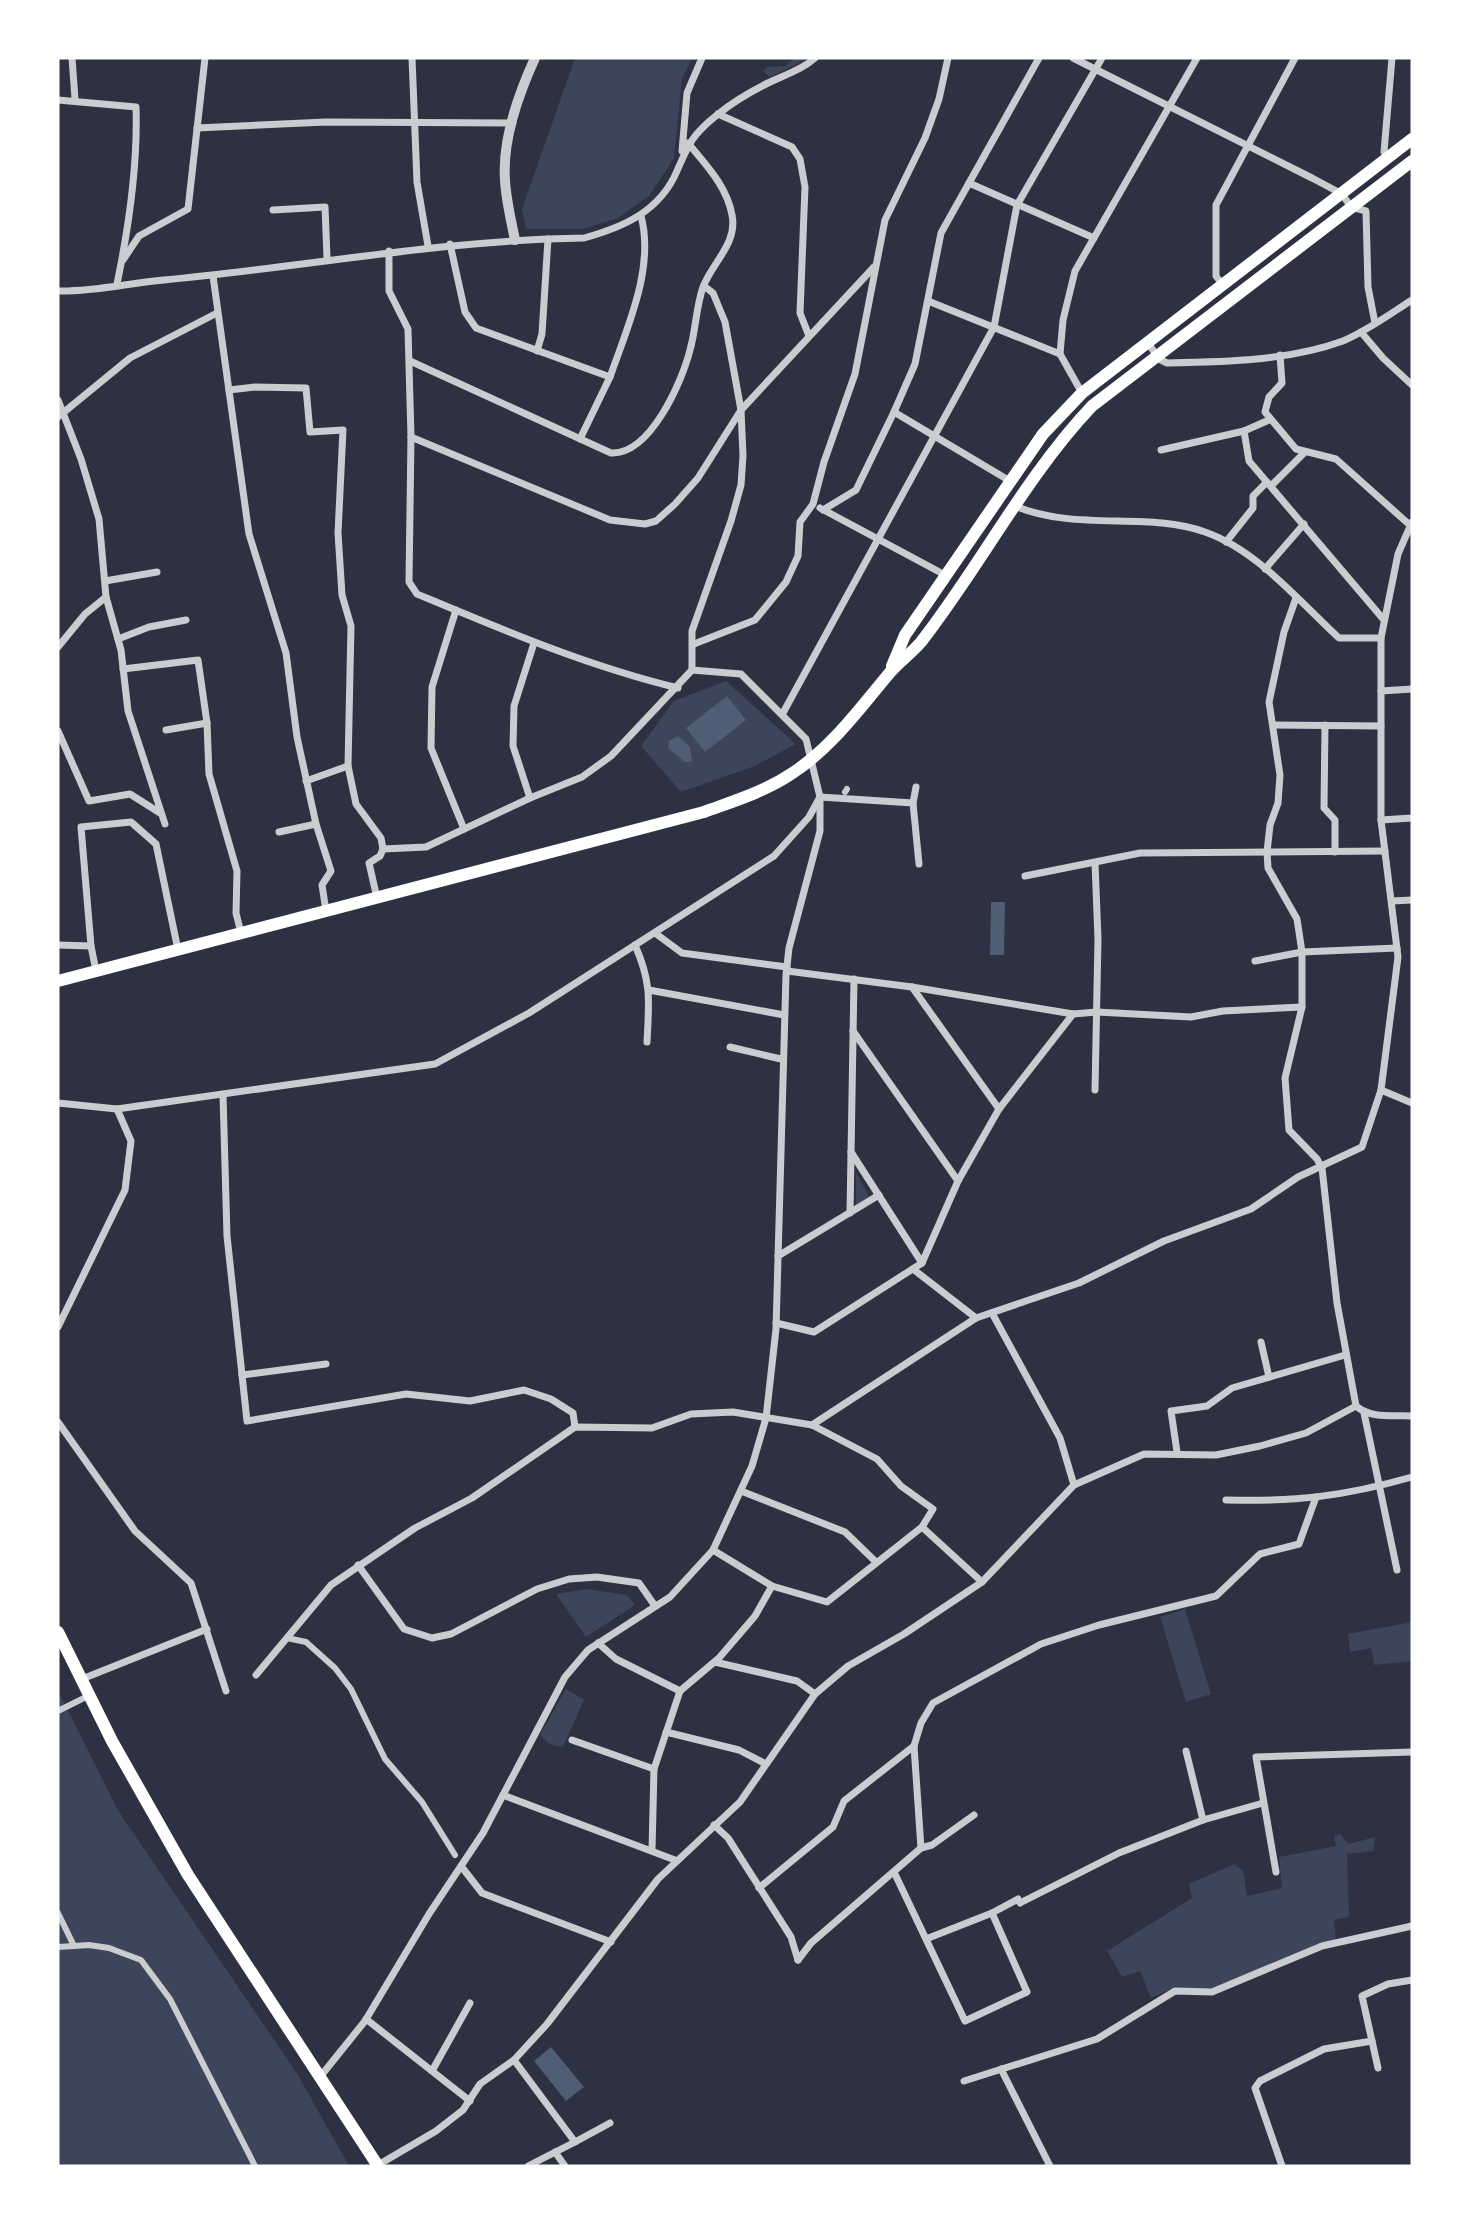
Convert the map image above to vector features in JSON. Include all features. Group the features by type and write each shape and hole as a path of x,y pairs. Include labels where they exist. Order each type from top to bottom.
{"main road":[{"path":"889,673 905,635 1010,481 1043,434 1082,393 1412,139"},
{"path":"58,981 704,811 762,791 813,759 889,673 920,644 1015,506 1092,406 1412,161"},
{"path":"58,1632 112,1741 188,1875 378,2166"}],"street":[{"path":"72,58 75,99"},
{"path":"121,264 139,236 188,209 205,58"},
{"path":"412,58 417,182 428,246"},
{"path":"514,240 505,180 513,123 535,58"},
{"path":"58,292 278,269 327,258 428,246 584,238 629,223 655,203 677,172 682,154 687,93 702,58"},
{"path":"682,154 688,143 732,103 816,58"},
{"path":"694,644 755,620 771,603 799,556 800,522 813,504 824,462 855,374 885,220 925,138 939,99 948,58"},
{"path":"823,510 856,490 894,412 915,364 940,233 1039,58"},
{"path":"1073,58 1342,194 1351,207 1366,211 1368,287 1376,323"},
{"path":"783,713 994,327 1017,205 1102,58"},
{"path":"1082,393 1060,354 1063,320 1075,271 1197,58"},
{"path":"1222,284 1216,276 1216,205 1295,58"},
{"path":"1388,158 1384,152 1392,58"},
{"path":"58,100 75,99 136,107 138,144 117,284"},
{"path":"718,114 792,147 800,159 805,187 800,313 809,336"},
{"path":"197,128 413,122 513,123"},
{"path":"410,361 616,453 634,447 651,430 687,362 704,286 724,253 733,216 717,179 688,143"},
{"path":"969,183 1094,238"},
{"path":"273,210 325,207 327,258"},
{"path":"580,439 610,377 641,276 644,228 641,216"},
{"path":"537,351 542,334 548,239"},
{"path":"450,244 465,312 472,325 480,331 610,377"},
{"path":"389,251 388,291 408,329 410,361 409,582 417,594 534,643 637,678 678,688"},
{"path":"411,436 610,520 633,525 656,521 676,504 698,478 741,410 874,267"},
{"path":"213,275 248,534 286,653 296,737 316,824 331,871 329,878 322,885 326,911"},
{"path":"383,849 426,847 530,798 582,777 611,756 678,688 692,670 692,631 696,613 731,521 741,485 741,410 725,322 713,293 704,286"},
{"path":"1148,343 1157,356 1167,363 1280,355 1331,344 1361,332 1412,300"},
{"path":"928,301 1060,354"},
{"path":"59,414 130,358 217,313"},
{"path":"1361,332 1383,358 1412,385"},
{"path":"812,1425 976,1318 1079,1283 1164,1241 1251,1209 1298,1177 1362,1147 1381,1090 1397,948 1381,820 1381,638 1398,554 1412,525 1336,460 1304,453 1269,420 1265,412 1269,397 1282,383 1280,355"},
{"path":"229,390 255,387 306,388 310,432 342,430 338,533 342,594 351,626 348,766 356,804 381,838 383,849 380,856 369,863 377,898"},
{"path":"58,400 59,414 99,519 106,597 118,639 128,711 165,824"},
{"path":"894,412 1010,481"},
{"path":"1161,450 1244,430 1269,420"},
{"path":"1244,430 1249,461 1384,620"},
{"path":"1226,542 1253,508 1253,496 1304,453"},
{"path":"813,504 947,576"},
{"path":"1015,506 1035,514 1061,518 1173,526 1205,531 1265,569 1339,638 1381,638"},
{"path":"1265,569 1304,524"},
{"path":"106,581 157,572"},
{"path":"58,647 86,614 106,597"},
{"path":"1296,598 1284,632 1269,702 1280,775 1278,803 1270,825 1267,852 1268,868 1297,919 1302,952 1302,1007 1285,1078 1289,1130 1317,1158 1322,1168 1345,1355 1356,1406 1364,1413 1397,1570"},
{"path":"456,610 432,687 431,748 464,829"},
{"path":"118,639 149,627 186,620"},
{"path":"530,798 513,746 514,706 534,643"},
{"path":"123,669 198,660 207,723 209,774 237,871 236,914 241,933"},
{"path":"320,2077 366,2019 461,1866 503,1795 565,1677 598,1643 670,1597 712,1550 741,1490 766,1418 776,1323 783,1167 781,1059 787,969 820,831 820,797 813,759 806,739 783,713 741,674 692,670"},
{"path":"1381,691 1412,689"},
{"path":"166,730 207,723"},
{"path":"1273,725 1381,726"},
{"path":"1325,725 1324,808 1335,820 1335,852"},
{"path":"58,731 89,801 130,794 161,814"},
{"path":"306,781 348,766"},
{"path":"916,787 913,803 919,864"},
{"path":"820,797 913,803"},
{"path":"58,1103 117,1109 435,1064 487,1038 774,856 809,817 820,797"},
{"path":"1381,820 1412,818"},
{"path":"96,971 91,946 81,827 131,822 156,844 178,950"},
{"path":"279,832 316,824"},
{"path":"1026,876 1140,853 1385,851"},
{"path":"1095,863 1095,1090"},
{"path":"1392,901 1412,900"},
{"path":"655,933 682,953 1073,1014 1097,1012 1191,1017 1223,1011 1302,1007"},
{"path":"58,945 91,946"},
{"path":"635,945 648,974 647,1042"},
{"path":"1255,961 1302,952 1397,948"},
{"path":"850,1213 854,979"},
{"path":"912,987 999,1109"},
{"path":"649,990 784,1015"},
{"path":"776,1323 814,1332 922,1263 958,1181 999,1109 1073,1014"},
{"path":"853,1030 958,1181"},
{"path":"730,1046 781,1059"},
{"path":"1381,1090 1412,1103"},
{"path":"223,1095 227,1236 247,1421 406,1394 470,1401 524,1390 551,1399 573,1413 575,1427"},
{"path":"58,1327 125,1190 131,1141 117,1109"},
{"path":"850,1151 922,1263"},
{"path":"778,1256 878,1195"},
{"path":"913,1269 976,1318"},
{"path":"992,1313 1060,1438 1074,1485"},
{"path":"1261,1342 1269,1377"},
{"path":"1177,1452 1171,1411 1207,1406 1232,1388 1345,1355"},
{"path":"242,1376 326,1364"},
{"path":"378,2166 436,2131 470,2101 480,2084 514,2060 675,1860 740,1802 816,1694 848,1666 904,1634 982,1581 1074,1485 1144,1454 1177,1452 1216,1455 1260,1446 1306,1433 1356,1406"},
{"path":"256,1675 331,1586 358,1565 415,1528 472,1498 575,1427 652,1428 691,1414 733,1412 812,1425 877,1459 906,1490 933,1509 922,1527 827,1602 772,1586 712,1550"},
{"path":"1364,1413 1412,1416"},
{"path":"58,1422 135,1531 191,1583 226,1691"},
{"path":"1226,1500 1274,1501 1353,1493 1412,1476"},
{"path":"741,1490 845,1532 876,1562"},
{"path":"921,1848 914,1746 921,1723 933,1703 1030,1650 1099,1625 1216,1596 1260,1554 1299,1544 1316,1497"},
{"path":"922,1527 982,1581"},
{"path":"358,1565 404,1629 432,1638 451,1634 537,1589 569,1578 597,1577 639,1583 655,1606"},
{"path":"652,1850 654,1769 680,1690 715,1662 755,1616 772,1586"},
{"path":"82,1679 207,1629"},
{"path":"287,1637 306,1642 335,1668 351,1689 385,1759 422,1802 455,1854"},
{"path":"598,1643 616,1659 680,1690"},
{"path":"715,1662 797,1681 816,1694"},
{"path":"58,1712 90,1695"},
{"path":"666,1732 740,1750 766,1764"},
{"path":"572,1740 654,1769"},
{"path":"760,1888 832,1827 844,1801 914,1746"},
{"path":"1186,1751 1203,1820"},
{"path":"1276,1872 1256,1757 1412,1752"},
{"path":"503,1795 652,1850 658,1856 675,1860"},
{"path":"926,1939 992,1913 1018,1899 1020,1903 1119,1853 1203,1820 1263,1803"},
{"path":"714,1825 728,1838 791,1937 798,1960 811,1943 921,1848 932,1845 974,1815"},
{"path":"461,1866 482,1893 611,1942"},
{"path":"894,1872 965,2021 1027,1993 992,1913"},
{"path":"58,1913 74,1946"},
{"path":"964,2081 1097,2039 1175,1991 1212,1992 1322,1946 1412,1926"},
{"path":"58,1947 89,1945 127,1952 141,1960 161,1984 255,2166"},
{"path":"1378,2068 1362,1996 1388,1984 1412,1980"},
{"path":"432,2071 470,2003"},
{"path":"366,2019 470,2101"},
{"path":"1282,2166 1255,2088 1260,2081 1324,2049 1372,2041"},
{"path":"514,2060 575,2142"},
{"path":"1001,2069 1050,2166"},
{"path":"528,2166 610,2123"},
{"path":"555,2152 565,2166"}],"shaded area":[{"path":"575,58 692,58 682,79 674,158 649,196 618,218 583,229 526,229 522,209"},
{"path":"794,58 809,58 770,77 763,71 767,67 785,66"},
{"path":"726,681 796,744 755,766 681,792 641,746 674,701"},
{"path":"727,696 746,720 705,752 686,728"},
{"path":"678,736 690,747 692,762 685,762 668,748 669,741"},
{"path":"991,902 1005,902 1004,955 990,955"},
{"path":"856,1172 869,1196 856,1205"},
{"path":"586,1589 627,1595 635,1605 586,1637 556,1594"},
{"path":"1185,1609 1211,1694 1186,1702 1160,1617"},
{"path":"1412,1622 1412,1661 1374,1665 1371,1648 1350,1652 1348,1634"},
{"path":"566,1689 584,1700 563,1747 549,1744 540,1735"},
{"path":"58,1691 119,1812 298,2075 349,2166 58,2166"},
{"path":"1340,1834 1349,1844 1375,1837 1373,1851 1347,1854 1349,1917 1334,1920 1336,1940 1210,1989 1174,1988 1151,1998 1140,1971 1122,1977 1107,1951 1192,1898 1189,1884 1234,1864 1243,1870 1247,1896 1282,1888 1279,1857 1336,1846 1334,1836"},
{"path":"551,2047 584,2087 566,2101 534,2061"}]}
